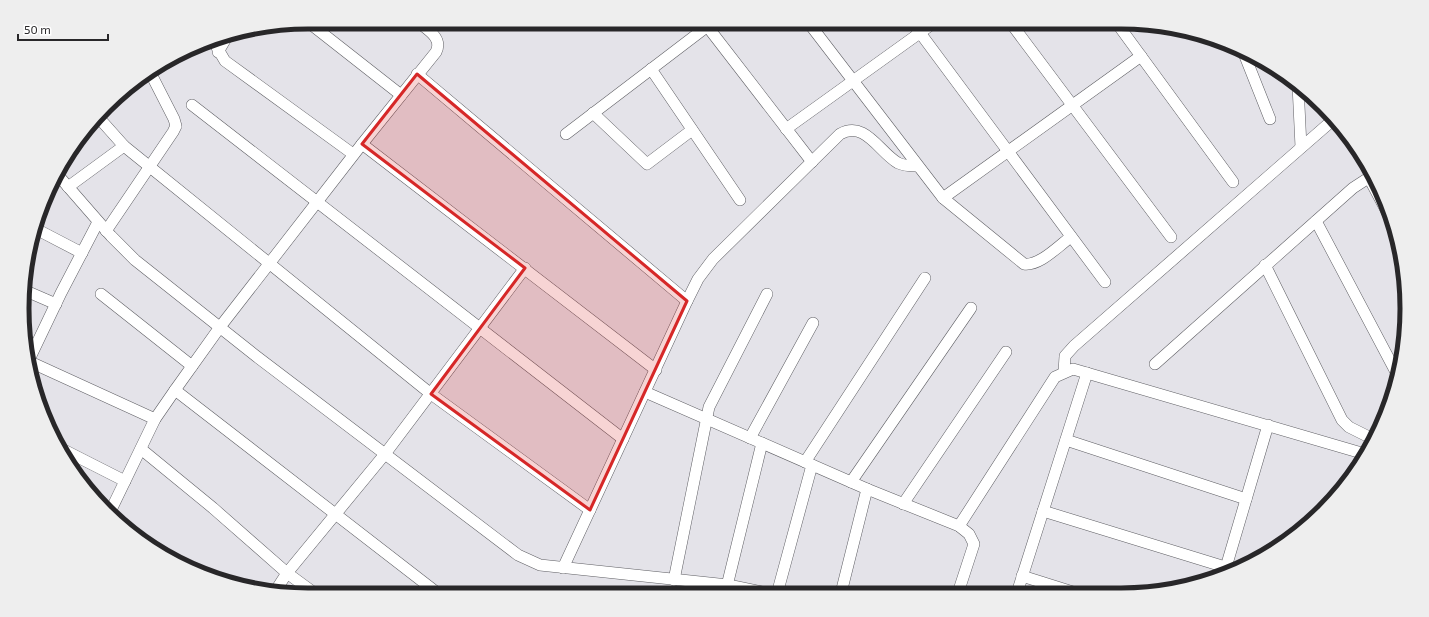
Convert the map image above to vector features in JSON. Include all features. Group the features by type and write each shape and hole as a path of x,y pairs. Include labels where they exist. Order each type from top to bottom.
{"street":[{"path":"317,29 400,95"},
{"path":"112,507 155,419 192,366 220,327 353,154 416,74 436,52 439,46 434,35 427,29"},
{"path":"566,134 703,29"},
{"path":"714,29 786,129 812,162"},
{"path":"813,29 943,198 1024,264 1030,265 1040,260 1071,237"},
{"path":"917,29 1105,282"},
{"path":"786,129 925,29"},
{"path":"1015,29 1171,237"},
{"path":"1121,29 1233,182"},
{"path":"218,52 223,43"},
{"path":"215,45 225,61 353,154"},
{"path":"943,198 1141,56"},
{"path":"1246,59 1270,119"},
{"path":"651,69 740,200"},
{"path":"416,74 687,301"},
{"path":"106,231 176,126 174,119 152,77"},
{"path":"1298,93 1301,147"},
{"path":"192,105 624,439"},
{"path":"593,113 647,164 692,130"},
{"path":"101,121 124,146 148,167 431,394 590,510"},
{"path":"1064,372 1065,356 1074,346 1330,123"},
{"path":"564,568 687,301 698,279 713,259 840,134 847,130 855,130 864,133 898,162 908,166 917,166"},
{"path":"362,144 656,370"},
{"path":"68,187 124,146"},
{"path":"61,179 106,231 135,260 385,454 518,554 540,566 674,580 720,588"},
{"path":"1156,364 1265,265 1353,188 1368,179"},
{"path":"1316,221 1394,368"},
{"path":"32,353 98,222"},
{"path":"40,232 82,253"},
{"path":"1265,265 1342,420 1349,427 1369,437"},
{"path":"278,586 287,573 385,454 481,329 525,268"},
{"path":"778,588 809,464 924,278"},
{"path":"30,293 56,304"},
{"path":"101,294 192,366"},
{"path":"674,580 706,419 713,396 767,294"},
{"path":"851,482 971,308"},
{"path":"750,438 813,323"},
{"path":"903,504 1006,352"},
{"path":"35,365 155,419"},
{"path":"959,526 1055,377 1073,369 1360,453"},
{"path":"1018,588 1087,373"},
{"path":"175,390 431,588"},
{"path":"645,392 867,489 959,526 969,534 974,544 960,588"},
{"path":"1229,566 1246,500 1268,425"},
{"path":"1066,440 1246,500"},
{"path":"726,588 762,443"},
{"path":"141,449 213,508 287,573 307,588"},
{"path":"69,452 125,481"},
{"path":"843,588 867,489"},
{"path":"1043,512 1222,569"},
{"path":"1022,576 1060,588"}],"highlighted area":[{"path":"417,74 687,301 590,510 431,394 525,268 362,144"}]}
